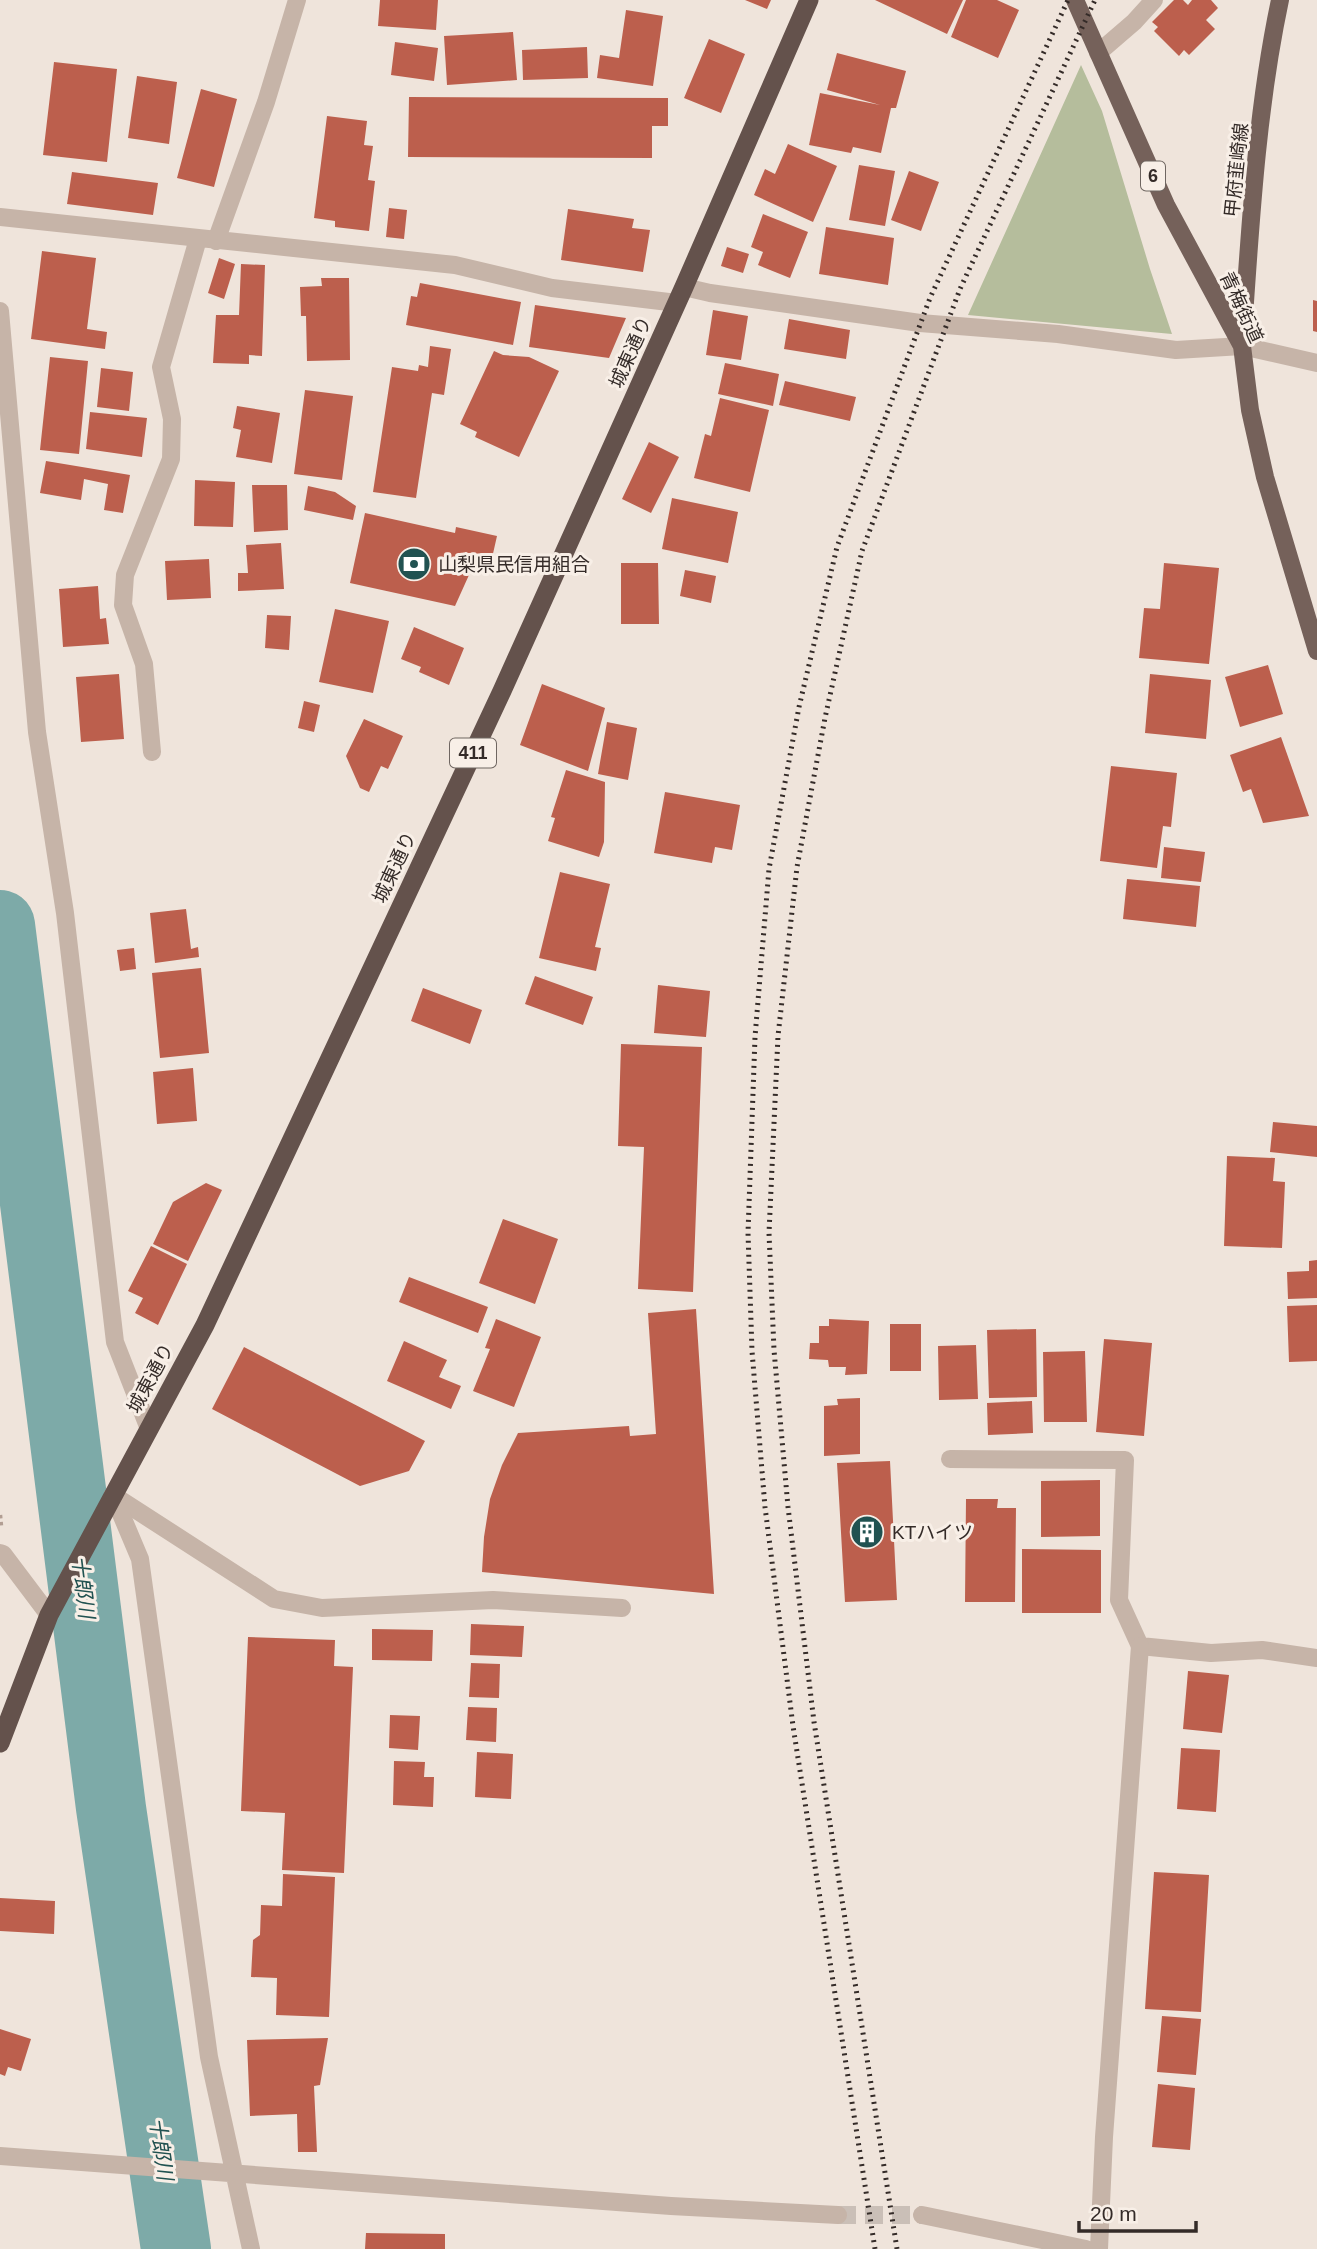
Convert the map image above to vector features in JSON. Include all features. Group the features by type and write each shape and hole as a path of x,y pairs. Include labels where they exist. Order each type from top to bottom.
{"highway":[{"name":"城東通り","path":"0,1744 49,1615 205,1325 502,691 809,0"}],"main road":[{"name":"青梅街道","path":"1074,0 1166,205 1242,346 1250,410 1265,477 1317,651"},
{"name":"甲府韮崎線","path":"1242,346 1255,175 1271,43 1280,0"}],"street":[{"path":"152,752 144,664 123,605 125,575 171,459 172,419 161,367 207,240 265,102 297,0"},
{"path":"1098,53 1154,0"},
{"path":"0,217 455,265 552,288 680,295 710,293 919,323 1058,334 1176,350 1242,346 1317,363"},
{"path":"0,311 37,732 65,913 116,1342 149,1429"},
{"path":"950,1459 1125,1461 1119,1600 1140,1646 1105,2123 1099,2249"},
{"path":"113,1495 274,1599 321,1608 493,1600 622,1608"},
{"path":"113,1495 140,1559 209,2057 251,2249"},
{"path":"0,1553 49,1615"},
{"path":"1140,1646 1211,1653 1262,1650 1317,1658"},
{"path":"0,2156 671,2206 838,2215"},
{"path":"922,2215 1086,2249"}],"green space":[{"path":"1081,65 1102,111 1172,334 968,315"}],"building":[{"path":"380,0 438,0 436,30 378,26"},
{"path":"745,0 771,0 767,9"},
{"path":"875,0 963,0 947,34"},
{"path":"966,0 997,0 1019,10 998,58 951,37"},
{"path":"1174,0 1183,0 1188,5 1192,0 1211,0 1218,8 1206,20 1215,29 1189,55 1184,50 1179,56 1154,31 1158,27 1152,22"},
{"path":"626,10 663,16 653,86 597,78 600,55 619,58"},
{"path":"513,32 517,80 447,85 444,36"},
{"path":"709,39 745,54 721,113 684,98"},
{"path":"395,42 438,48 434,81 391,75"},
{"path":"587,47 588,78 523,80 522,50"},
{"path":"837,53 906,71 896,108 891,108 881,153 853,147 851,153 809,145 820,93 880,105 827,90"},
{"path":"54,62 117,69 107,162 43,155"},
{"path":"137,76 177,82 169,144 128,138"},
{"path":"201,89 237,99 214,187 177,178"},
{"path":"409,97 668,98 668,126 652,126 652,158 408,157"},
{"path":"327,116 367,121 364,145 373,146 368,180 375,181 369,231 335,227 335,221 314,218"},
{"path":"788,144 837,166 813,222 754,195 765,169 775,174"},
{"path":"859,165 895,171 885,226 849,220"},
{"path":"909,171 939,182 921,231 891,220"},
{"path":"72,172 158,183 153,215 67,204"},
{"path":"389,208 407,210 404,239 386,237"},
{"path":"568,209 634,219 632,228 650,230 643,272 561,260"},
{"path":"763,214 808,232 790,278 758,265 763,252 751,247"},
{"path":"826,227 894,238 888,285 819,274"},
{"path":"727,247 749,254 743,273 721,266"},
{"path":"42,251 96,258 87,329 107,332 105,349 31,339"},
{"path":"219,258 235,264 224,299 208,293"},
{"path":"241,264 265,265 262,356 249,355 249,364 213,363 216,315 239,315"},
{"path":"321,278 349,278 350,360 307,361 306,316 301,316 300,287 322,286"},
{"path":"420,283 521,302 513,345 406,325 411,296 417,297"},
{"path":"1313,300 1317,301 1317,332 1313,331"},
{"path":"535,305 626,318 609,358 529,347"},
{"path":"713,310 748,316 741,360 706,355"},
{"path":"789,319 850,330 846,359 784,349"},
{"path":"430,346 451,349 444,395 432,393 416,498 373,492 392,367 418,371 419,365 428,367"},
{"path":"494,351 503,355 529,357 559,371 519,457 475,437 477,432 460,424"},
{"path":"50,357 88,361 79,454 40,450"},
{"path":"725,363 779,374 773,406 718,394"},
{"path":"101,368 133,372 129,411 97,407"},
{"path":"785,381 856,397 850,421 779,405"},
{"path":"305,390 353,396 342,480 294,474"},
{"path":"720,398 769,410 750,492 694,478 705,434 711,436"},
{"path":"237,406 280,413 272,463 236,457 241,430 233,428"},
{"path":"90,412 147,418 142,457 86,449"},
{"path":"649,442 679,457 651,513 622,499"},
{"path":"46,461 130,475 123,513 104,510 108,484 84,479 81,500 40,493"},
{"path":"195,480 235,482 233,527 194,526"},
{"path":"252,485 287,485 288,530 254,532"},
{"path":"308,486 335,492 356,506 353,520 304,510"},
{"path":"672,498 738,512 728,563 662,549"},
{"path":"365,513 455,533 456,527 497,536 492,558 478,555 455,606 350,583"},
{"path":"281,543 284,589 238,591 238,573 248,573 246,545"},
{"path":"209,559 211,598 167,600 165,561"},
{"path":"621,563 658,563 659,624 621,624"},
{"path":"1164,563 1219,568 1209,664 1139,658 1144,608 1160,609"},
{"path":"685,570 716,576 711,603 680,596"},
{"path":"98,586 100,619 106,618 109,644 63,647 59,589"},
{"path":"335,609 389,621 373,693 319,682"},
{"path":"267,615 291,616 289,650 265,648"},
{"path":"414,627 464,648 449,685 419,672 421,667 401,659"},
{"path":"1268,665 1283,714 1240,727 1225,677"},
{"path":"119,674 124,739 81,742 76,677"},
{"path":"1150,674 1211,680 1206,739 1145,733"},
{"path":"542,684 605,708 588,771 520,745"},
{"path":"304,701 320,705 314,732 298,728"},
{"path":"364,719 403,736 388,769 381,766 369,792 360,788 346,756"},
{"path":"607,722 637,728 628,780 598,774"},
{"path":"1281,737 1309,816 1263,823 1251,789 1243,792 1230,755"},
{"path":"1111,766 1177,773 1171,827 1163,826 1157,868 1100,861"},
{"path":"566,770 605,782 604,842 599,857 548,841 555,818 551,817"},
{"path":"665,792 740,805 732,850 715,847 712,863 654,853"},
{"path":"1164,847 1205,852 1201,882 1161,878"},
{"path":"560,872 610,884 595,947 601,948 596,971 539,958"},
{"path":"1127,879 1200,886 1196,927 1123,919"},
{"path":"186,909 191,949 198,947 199,957 155,963 150,913"},
{"path":"134,948 136,969 120,971 117,950"},
{"path":"201,968 209,1053 160,1058 152,973"},
{"path":"535,976 593,997 583,1025 525,1004"},
{"path":"658,985 710,991 706,1037 654,1033"},
{"path":"423,988 482,1010 470,1044 411,1021"},
{"path":"621,1044 702,1047 693,1292 638,1289 644,1147 618,1146"},
{"path":"193,1068 197,1121 157,1124 153,1072"},
{"path":"1273,1122 1317,1126 1317,1157 1270,1152"},
{"path":"1227,1156 1275,1158 1273,1181 1285,1182 1282,1248 1224,1246"},
{"path":"206,1183 222,1190 188,1261 153,1244 173,1202"},
{"path":"503,1219 558,1239 535,1304 479,1283"},
{"path":"151,1246 187,1264 158,1325 135,1313 143,1298 128,1291"},
{"path":"1317,1260 1317,1298 1288,1299 1287,1272 1309,1271 1309,1261"},
{"path":"409,1277 488,1307 478,1333 399,1302"},
{"path":"1317,1305 1317,1361 1289,1362 1287,1306"},
{"path":"696,1309 714,1594 482,1572 490,1499 502,1465 518,1433 629,1426 630,1436 656,1434 648,1313"},
{"path":"496,1319 541,1337 514,1407 473,1391 490,1349 485,1348"},
{"path":"829,1319 869,1321 867,1374 845,1375 846,1367 829,1367 828,1360 809,1359 810,1343 819,1343 819,1326 829,1326"},
{"path":"890,1324 921,1324 921,1371 890,1371"},
{"path":"1036,1329 1037,1397 989,1398 987,1330"},
{"path":"1104,1339 1152,1343 1144,1436 1096,1432"},
{"path":"404,1341 447,1360 439,1377 461,1386 451,1409 387,1381"},
{"path":"976,1345 978,1399 939,1400 938,1346"},
{"path":"244,1347 425,1441 409,1471 360,1486 212,1409"},
{"path":"1085,1351 1087,1422 1044,1422 1043,1352"},
{"path":"860,1398 860,1454 824,1456 824,1406 838,1405 837,1399"},
{"path":"1032,1401 1033,1433 988,1435 987,1403"},
{"name":"KTハイツ","path":"890,1461 897,1600 845,1602 837,1463"},
{"path":"1100,1480 1100,1536 1041,1537 1041,1481"},
{"path":"966,1499 998,1499 997,1508 1016,1508 1015,1602 965,1602"},
{"path":"1022,1549 1101,1550 1101,1613 1022,1613"},
{"path":"471,1624 524,1626 522,1657 470,1655"},
{"path":"372,1629 433,1630 432,1661 372,1660"},
{"path":"248,1637 335,1640 334,1666 353,1667 344,1873 282,1870 285,1813 241,1811"},
{"path":"471,1663 500,1664 499,1698 469,1697"},
{"path":"1188,1671 1229,1675 1222,1733 1183,1729"},
{"path":"468,1707 497,1708 496,1742 466,1740"},
{"path":"390,1715 420,1716 418,1750 389,1748"},
{"path":"1181,1748 1220,1750 1216,1812 1177,1809"},
{"path":"477,1752 513,1754 511,1799 475,1797"},
{"path":"394,1761 425,1762 424,1777 434,1777 433,1807 393,1805"},
{"path":"1154,1872 1209,1875 1201,2012 1145,2009"},
{"path":"283,1874 335,1877 329,2017 276,2015 277,1978 251,1977 253,1940 260,1935 261,1905 282,1906"},
{"path":"0,1898 55,1901 54,1934 0,1931"},
{"path":"1162,2016 1201,2019 1196,2075 1157,2072"},
{"path":"0,2029 31,2039 21,2071 8,2067 5,2076 0,2074"},
{"path":"328,2038 320,2085 314,2086 317,2152 298,2152 297,2114 250,2116 247,2040"},
{"path":"1158,2084 1195,2088 1190,2150 1152,2147"},
{"path":"366,2233 445,2234 445,2249 365,2249"}],"waterway":[{"name":"十郎川","path":"0,925 111,1808 176,2249"}],"tunnel":[{"path":"838,2215 922,2215"}],"railway":[{"path":"875,2249 793,1726 765,1507 752,1351 748,1233 755,1037 769,869 799,707 837,547 930,298 1068,0"},
{"path":"897,2249 814,1722 788,1507 774,1350 769,1233 778,1036 797,867 825,718 862,551 960,289 1095,0"}],"place":[{"name":"山梨県民信用組合","path":"414,564"},
{"name":"KTハイツ","path":"867,1532"}]}
